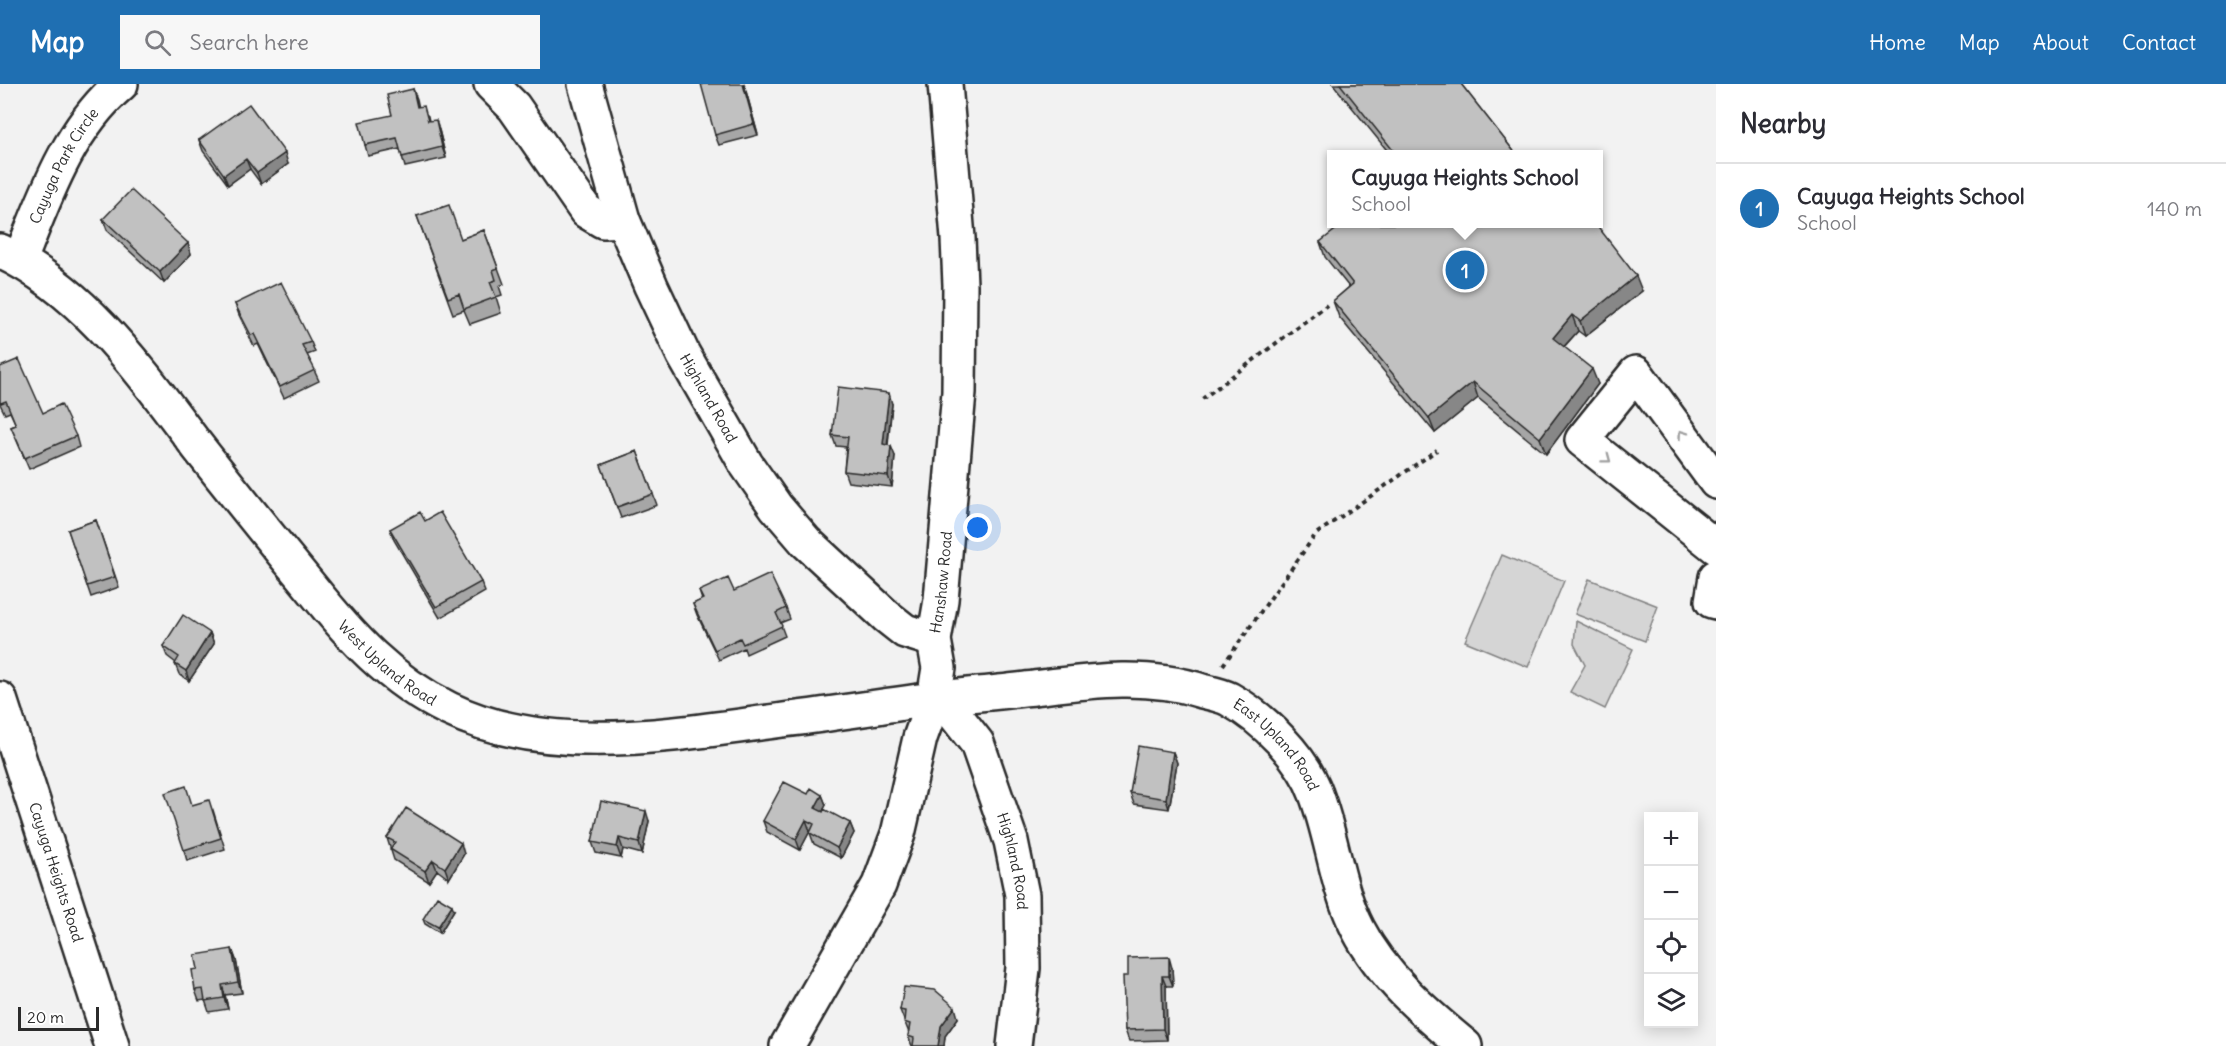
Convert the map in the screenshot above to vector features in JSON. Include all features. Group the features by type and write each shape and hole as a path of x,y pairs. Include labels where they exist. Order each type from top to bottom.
{"street":[{"name":"Cayuga Park Circle","path":"10,255 46,195 70,144 103,99 121,84"},
{"path":"491,84 514,106 586,211 603,221 623,220"},
{"name":"Highland Road","path":"585,84 623,220 683,354 746,464 776,507 806,542 905,631 934,640"},
{"name":"Hanshaw Road","path":"787,1046 879,885 898,834 921,738 934,699 939,668 934,640 945,566 959,392 958,238 945,84"},
{"name":"West Upland Road","path":"10,255 44,275 87,311 153,388 252,516 348,632 395,677 451,710 481,722 512,730 544,735 609,738 686,733 934,699"},
{"path":"1716,482 1636,373 1582,440 1716,547"},
{"path":"1716,577 1712,601 1716,602"},
{"name":"East Upland Road","path":"934,699 1106,679 1139,680 1187,686 1228,699 1270,730 1302,766 1315,790 1346,899 1356,925 1372,953 1414,1002 1465,1046"},
{"name":"Cayuga Heights Road","path":"0,699 112,1046"},
{"name":"Highland Road","path":"934,699 954,715 977,742 1011,841 1022,895 1023,968 1014,1046"}],"path":[{"path":"1203,399 1327,305"},
{"path":"1221,668 1316,534 1437,450"}],"shaded area":[{"path":"1502,555 1564,581 1528,667 1465,641"},
{"path":"1589,579 1658,606 1645,641 1575,614"},
{"path":"1576,621 1633,649 1605,709 1570,692 1585,665 1574,644"}],"building":[{"path":"701,84 743,84 754,124 715,135"},
{"path":"1340,84 1461,84 1513,150 1393,150"},
{"path":"413,89 417,107 424,106 428,121 436,120 442,147 402,157 397,138 365,145 359,122 392,115 387,95"},
{"path":"249,104 285,153 257,173 246,159 224,175 199,140"},
{"path":"131,190 188,243 160,272 103,219"},
{"path":"449,205 461,239 484,230 498,268 493,270 496,280 490,282 496,297 464,309 459,294 448,298 417,216"},
{"path":"1338,228 1599,228 1636,276 1580,321 1572,315 1553,338 1592,369 1540,438 1473,382 1429,418 1333,301 1353,284 1320,242"},
{"path":"281,282 311,342 302,345 315,370 280,387 254,334 251,335 235,304"},
{"path":"19,359 43,413 61,404 76,436 25,458 11,427 16,425 6,401 0,402 0,367"},
{"path":"838,387 889,393 883,444 891,446 888,476 844,471 848,437 832,435"},
{"path":"637,451 653,494 617,507 601,465"},
{"path":"420,512 425,521 440,512 481,582 436,607 390,529"},
{"path":"96,520 115,577 87,586 68,530"},
{"path":"770,574 786,608 776,613 782,626 743,644 740,638 715,650 693,604 703,599 699,591 728,578 734,591"},
{"path":"183,615 210,633 186,671 175,664 179,657 163,646"},
{"path":"1138,746 1173,752 1166,799 1130,793"},
{"path":"784,782 808,794 811,788 822,795 815,808 823,812 824,809 850,823 837,848 810,833 814,824 806,820 796,839 763,821"},
{"path":"186,786 192,805 209,800 221,838 184,850 165,793"},
{"path":"601,801 646,811 639,843 619,838 617,847 592,842"},
{"path":"406,808 461,843 445,868 433,860 425,871 390,849 395,842 387,838"},
{"path":"437,896 452,905 438,927 423,919"},
{"path":"232,949 238,982 222,985 224,998 205,1001 203,989 195,990 192,970 198,969 195,955"},
{"path":"1169,957 1169,976 1162,976 1163,1029 1125,1030 1123,976 1128,976 1128,958"},
{"path":"904,987 935,990 955,1007 941,1026 938,1046 913,1046 914,1038 908,1036 910,1024 904,1022 905,1011 900,1010"}],"place":[{"name":"Cayuga Heights School","path":"1465,270"}]}
